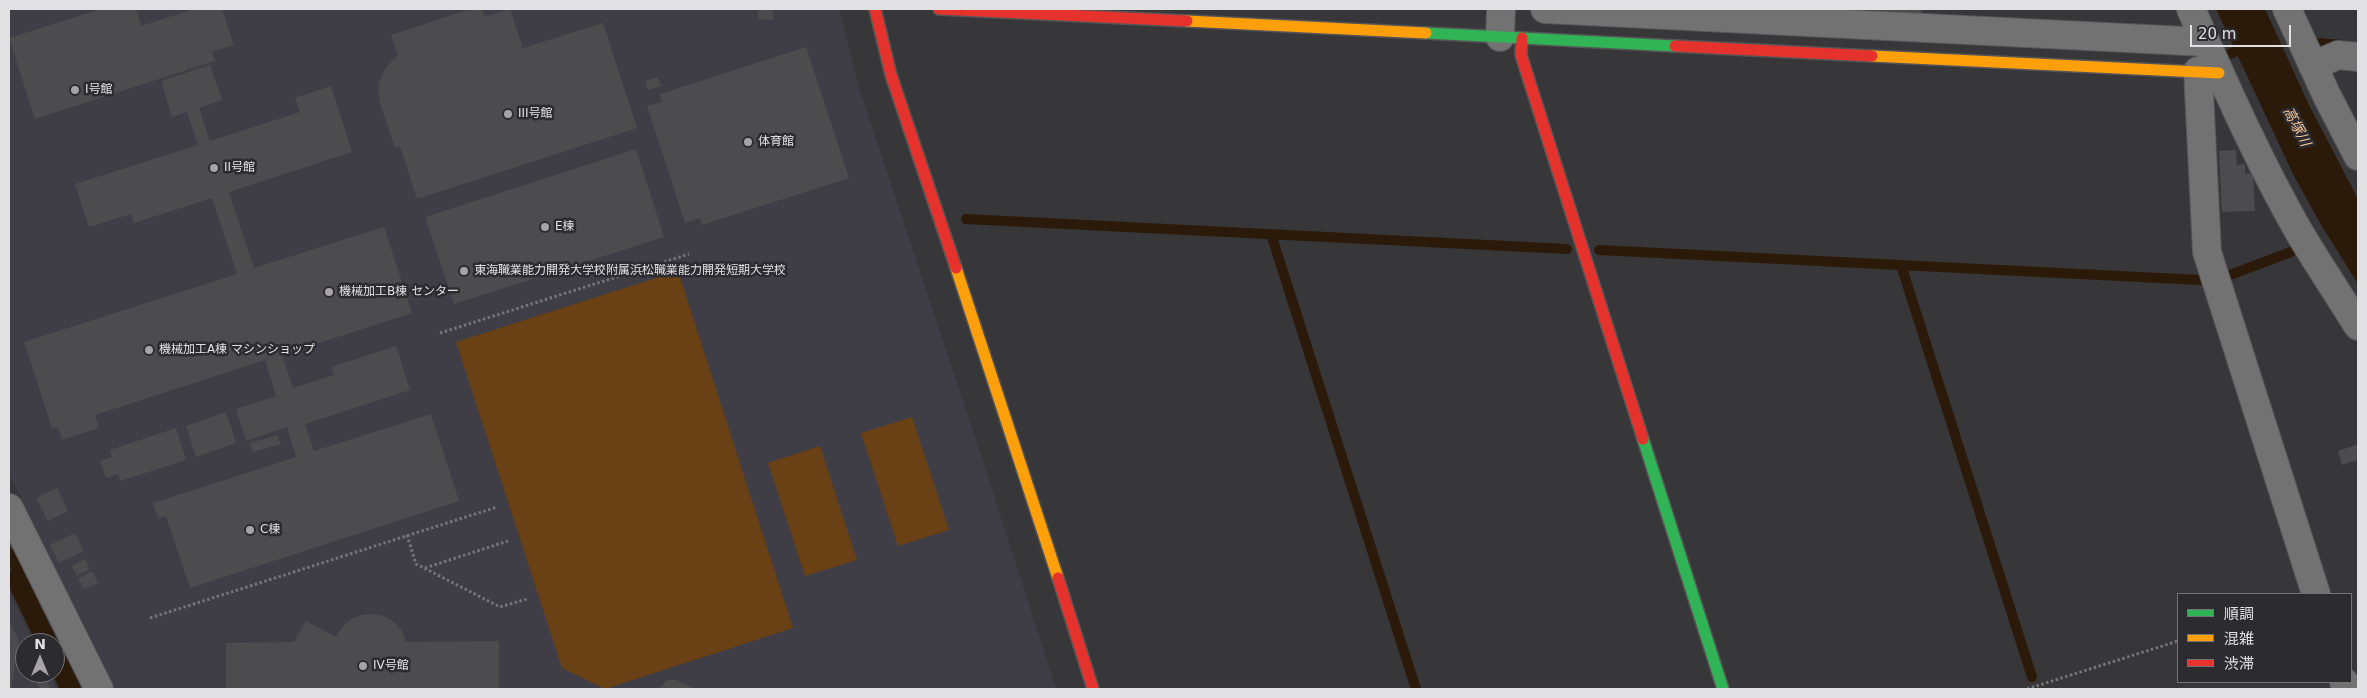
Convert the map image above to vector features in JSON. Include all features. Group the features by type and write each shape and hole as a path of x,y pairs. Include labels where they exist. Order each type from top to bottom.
{"street":[{"path":"875,9 891,75 1016,447 1093,689"},
{"path":"939,9 2208,72"},
{"path":"1501,9 1511,37 1521,55 1723,689"},
{"path":"1545,9 2206,42"},
{"path":"2191,9 2206,42 2208,72 2207,252 2316,593"},
{"path":"2287,9 2358,156"},
{"path":"2313,66 2338,55 2358,57"},
{"path":"2208,72 2248,134 2291,217 2358,326"},
{"path":"9,508 99,689"}],"path":[{"path":"440,333 689,254"},
{"path":"150,618 497,507"},
{"path":"407,535 416,564 500,607 527,599"},
{"path":"424,568 508,541"},
{"path":"2027,689 2177,641"}],"shaded area":[{"name":"東海職業能力開発大学校附属浜松職業能力開発短期大学校","path":"9,9 839,9 858,85 982,458 1056,689 116,689 9,474"},
{"path":"678,271 793,628 605,689 562,668 456,342"},
{"path":"912,417 949,530 898,546 861,433"},
{"path":"820,446 857,560 805,576 768,463"},
{"path":"9,592 29,633 15,633 15,683 54,683 57,689 9,689"}],"water":[{"name":"高塚川","path":"2216,9 2265,9 2309,105 2358,199 2358,284 2320,223 2293,174"}],"building":[{"name":"I号館","path":"101,9 136,9 141,26 194,9 222,9 234,45 212,52 215,61 35,119 9,38"},
{"name":"III号館","path":"471,9 482,9 485,17 510,9 523,48 603,23 637,128 417,199 400,146 395,148 379,100 379,83 386,67 398,55 391,35"},
{"path":"758,9 773,10 773,20 758,19"},
{"path":"1866,9 1922,9 1921,17"},
{"name":"体育館","path":"806,47 849,178 702,225 700,218 685,223 647,106 662,102 660,94"},
{"path":"210,65 222,100 199,108 210,141 300,112 295,98 331,86 352,152 229,192 254,268 384,227 412,313 282,355 293,388 334,375 331,367 396,346 410,390 305,424 314,451 431,414 459,501 190,588 166,516 158,518 153,503 296,457 287,427 246,441 236,409 276,396 265,360 95,415 99,428 62,440 58,427 52,428 24,342 237,274 212,198 134,223 131,214 89,227 75,184 198,145 187,112 172,117 161,81"},
{"path":"658,77 661,86 648,90 645,81"},
{"name":"E棟","path":"636,149 664,237 454,304 425,217"},
{"path":"2236,150 2237,165 2245,164 2245,174 2253,173 2255,211 2222,212 2219,151"},
{"path":"226,412 236,443 196,457 186,426"},
{"path":"176,428 186,460 120,481 118,474 106,478 100,461 112,457 110,450"},
{"path":"277,435 281,444 253,452 250,443"},
{"path":"2358,444 2358,460 2342,465 2338,451"},
{"path":"57,488 68,511 48,521 36,498"},
{"path":"75,533 84,551 59,563 50,545"},
{"path":"85,559 90,569 77,576 72,566"},
{"path":"92,571 98,583 84,589 78,579"},
{"name":"IV号館","path":"373,614 384,616 394,622 402,631 406,642 499,641 499,689 226,689 226,643 294,642 306,621 336,637 342,627 351,619 361,615"},
{"path":"9,620 15,633 15,665 11,689 9,689"},
{"path":"668,680 676,680 695,689 658,689"},
{"path":"37,683 48,683 51,689 40,689"}],"waterway":[{"path":"2319,43 2342,45"},
{"path":"2227,55 2247,47"},
{"path":"966,219 1567,249"},
{"path":"1271,234 1416,689"},
{"path":"1599,250 2200,280"},
{"path":"2230,275 2291,252"},
{"path":"1901,265 2032,677"},
{"path":"9,553 48,633"},
{"path":"9,575 37,633"},
{"path":"65,666 76,689"},
{"path":"62,683 65,689"}],"traffic: fast":[{"path":"1426,33 1675,46"},
{"path":"1643,439 1723,689"}],"traffic: slow":[{"path":"1187,21 1426,33"},
{"path":"1872,56 2219,73"},
{"path":"956,268 1058,578"}],"traffic: jam":[{"path":"875,9 891,75 956,268"},
{"path":"939,9 1187,21"},
{"path":"1522,38 1521,55 1643,439"},
{"path":"1675,46 1872,56"},
{"path":"1058,578 1093,689"}],"place":[{"name":"I号館","path":"75,90"},
{"name":"III号館","path":"508,114"},
{"name":"体育館","path":"748,142"},
{"name":"II号館","path":"214,168"},
{"name":"E棟","path":"545,227"},
{"name":"東海職業能力開発大学校附属浜松職業能力開発短期大学校","path":"464,271"},
{"name":"機械加工B棟 センター","path":"329,292"},
{"name":"機械加工A棟 マシンショップ","path":"149,350"},
{"name":"C棟","path":"250,530"},
{"name":"IV号館","path":"363,666"}]}
